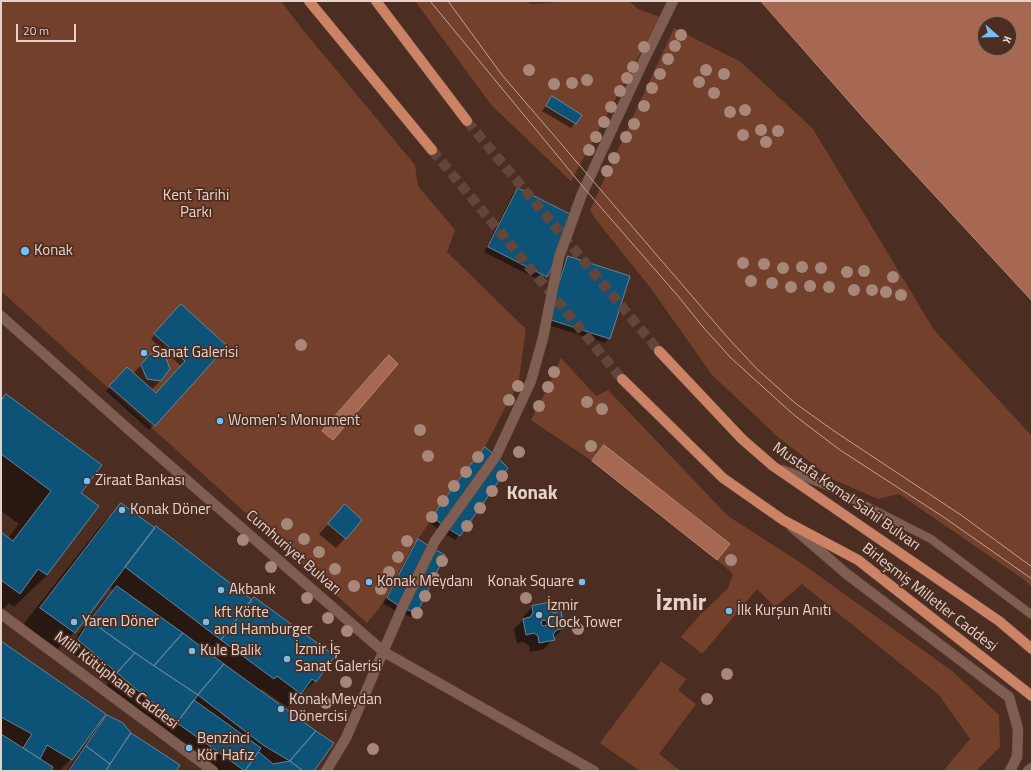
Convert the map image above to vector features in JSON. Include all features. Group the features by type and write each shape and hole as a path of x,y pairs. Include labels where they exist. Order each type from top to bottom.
{"main road":[{"path":"309,1 432,150"},
{"path":"376,1 468,121"},
{"name":"Mustafa Kemal Sahil Bulvarı","path":"659,350 742,439 773,466 999,621 1032,649"},
{"path":"622,379 723,478 783,520"},
{"name":"Birleşmiş Milletler Caddesi","path":"783,520 858,560 1032,696"}],"street":[{"path":"326,771 346,738 402,608 435,541 496,456 528,388 543,338 559,257 582,194 673,1"},
{"name":"Cumhuriyet Bulvarı","path":"1,316 384,652 594,771"},
{"path":"783,520 848,575 1009,697 1018,729 1017,757 1010,771"},
{"name":"Millî Kütüphane Caddesi","path":"1,614 213,771"},
{"path":"1028,771 1032,768"}],"lane":[{"path":"773,466 823,484 931,539 1032,615"}],"green space":[{"name":"Kent Tarihi Parkı","path":"1,1 281,1 303,30 415,165 418,186 455,230 447,252 526,329 518,386 509,400 485,447 454,486 418,539 387,598 367,623 1,291"},
{"path":"415,1 522,1 532,4 570,1 629,1 638,9 660,17 571,181 492,106"},
{"path":"674,28 741,62 813,129 934,330 1032,436 1032,587 1023,579 899,494 878,499 832,479 778,437 712,375 652,290 594,217 590,210"},
{"path":"561,358 596,396 608,390 728,516 801,563 952,671 999,715 1000,747 976,771 943,771 970,739 939,695 802,584 775,607 757,589 702,654 681,637 697,618 728,588 733,574 717,560 730,544 604,445 592,461 531,420"},
{"path":"661,661 686,679 678,690 696,704 659,754 681,771 640,771 600,743"}],"shaded area":[{"path":"761,1 1032,1 1032,301 868,123"},
{"path":"389,355 398,364 333,440 322,431"},
{"path":"604,445 730,544 717,560 592,461"}],"building":[{"path":"552,96 582,115 576,124 546,106"},
{"path":"518,188 576,217 547,277 488,247"},
{"path":"568,256 630,276 610,339 548,319"},
{"path":"181,304 227,346 155,426 109,386 127,367 156,393 185,361 154,334"},
{"path":"150,354 165,355 170,369 161,381 147,379 141,365"},
{"path":"6,394 102,465 81,493 99,506 47,575 38,569 20,594 1,580 1,532 13,541 51,491 1,454 1,401"},
{"path":"485,447 496,456 446,527 432,517"},
{"path":"496,456 508,468 460,536 446,527"},
{"path":"121,503 155,528 75,633 40,608"},
{"path":"345,504 362,520 346,539 328,524"},
{"path":"156,526 252,600 221,640 125,567"},
{"path":"418,539 432,548 402,608 387,598"},
{"path":"432,548 445,555 417,613 402,608"},
{"path":"117,586 183,633 154,666 90,621"},
{"path":"254,597 335,656 316,682 312,679 301,694 277,676 274,679 221,640"},
{"path":"547,603 549,610 554,613 561,611 564,628 557,630 553,634 555,640 539,643 538,636 534,633 526,635 523,619 530,617 533,613 532,606"},
{"path":"544,620 547,623 544,626 541,623"},
{"path":"90,621 135,653 117,673 78,640"},
{"path":"183,633 224,664 198,695 154,666"},
{"path":"1,641 106,714 72,760 47,745 40,759 23,748 32,734 1,717"},
{"path":"135,653 198,695 177,723 117,673"},
{"path":"224,664 316,731 290,761 263,745 198,695"},
{"path":"194,700 261,748 245,771 177,723"},
{"path":"107,715 123,723 131,733 110,764 86,746"},
{"path":"316,731 334,743 314,771 303,771 290,761"},
{"path":"131,733 180,765 176,771 106,771"},
{"path":"1,734 53,767 51,771 1,771"},
{"path":"86,746 110,764 106,771 69,771"},
{"path":"259,752 273,764 290,761 303,771 245,771"}],"tunnel":[{"path":"467,121 659,351"},
{"path":"432,150 622,379"}],"tram line":[{"path":"430,1 584,188 731,358 794,415 840,450 945,518 1032,579"},
{"path":"448,1 502,75 728,338 757,369 795,403 834,431 961,515 1032,567"}],"place":[{"name":"Konak","path":"25,251"},
{"name":"Sanat Galerisi","path":"144,353"},
{"name":"Women's Monument","path":"220,421"},
{"name":"Ziraat Bankası","path":"87,481"},
{"name":"Konak Döner","path":"122,510"},
{"name":"Konak Meydanı","path":"369,582"},
{"name":"Konak Square","path":"582,582"},
{"name":"Akbank","path":"221,590"},
{"name":"İlk Kurşun Anıtı","path":"729,611"},
{"name":"İzmir Clock Tower","path":"539,615"},
{"name":"Yaren Döner","path":"74,622"},
{"name":"kft Köfte and Hamburger","path":"206,622"},
{"name":"Kule Balik","path":"192,651"},
{"name":"İzmir İş Sanat Galerisi","path":"287,659"},
{"name":"Konak Meydan Dönercisi","path":"281,709"},
{"name":"Benzinci Kör Hafız","path":"189,748"}],"district":[{"name":"Konak","path":"532,494"},
{"name":"İzmir","path":"681,604"}]}
